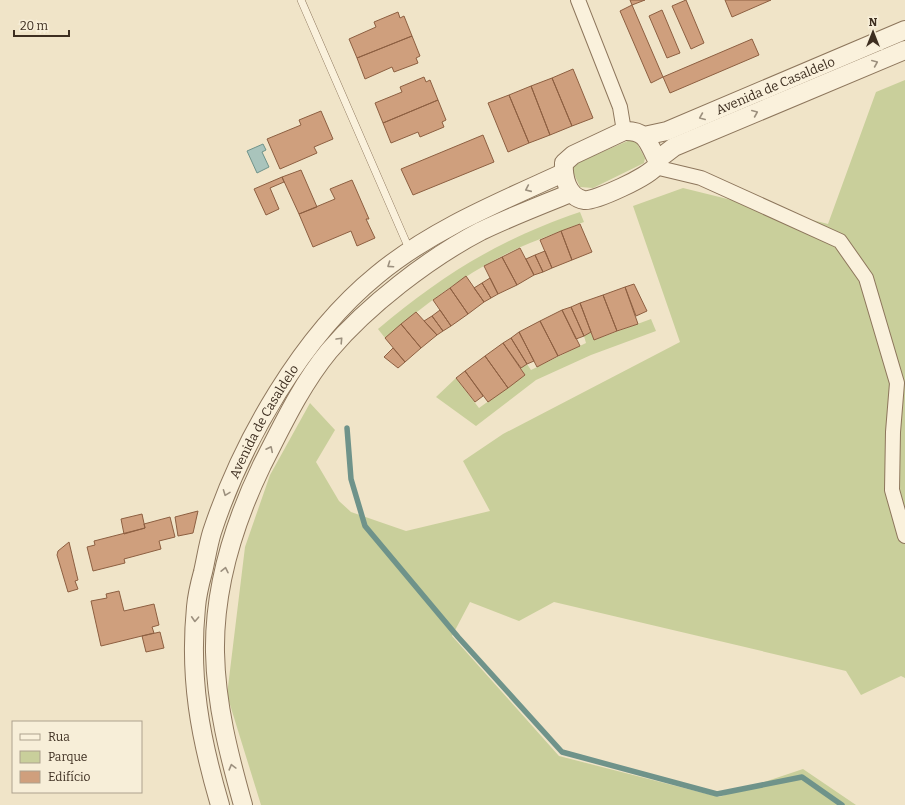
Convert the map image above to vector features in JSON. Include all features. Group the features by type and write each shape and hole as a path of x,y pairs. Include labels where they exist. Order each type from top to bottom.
{"street":[{"path":"571,193 563,173 564,163 573,155 624,131 620,107 578,0"},
{"name":"Avenida de Casaldelo","path":"624,131 639,132 644,136 668,131 905,30"},
{"name":"Avenida de Casaldelo","path":"243,805 226,745 218,688 215,651 217,609 232,539 252,487 302,390 329,352 362,316 391,291 448,251 480,232 571,193 583,200 594,199 645,175 674,147 905,50"},
{"path":"644,136 656,164 701,178 840,241 866,278 897,383 893,432 892,490 905,536"},
{"name":"Avenida de Casaldelo","path":"220,805 204,750 194,688 196,605 211,534 232,479 259,424 286,380 347,300 378,273 410,251 470,215 563,173"}],"lane":[{"path":"301,0 410,251"}],"green space":[{"path":"905,80 905,678 901,676 861,695 846,671 554,602 519,621 470,602 452,636 559,756 719,797 803,769 856,805 261,805 227,695 245,547 270,475 310,403 335,430 316,462 339,501 351,512 406,531 490,511 463,461 503,434 680,342 633,206 683,188 828,224 876,92"},
{"path":"630,140 636,142 645,158 644,163 593,188 580,187 573,172 573,167 579,162"},
{"path":"580,212 584,222 510,252 472,273 436,297 385,338 378,329 425,292 473,260 524,234"},
{"path":"651,319 656,331 591,355 536,380 476,426 436,397 456,378 479,408 525,375 521,368 527,364 531,370 586,343 584,336 591,332 594,340"}],"water":[{"path":"263,144 266,150 262,152 269,167 257,173 247,151"}],"building":[{"path":"630,0 645,0 632,5"},
{"path":"686,0 704,43 691,49 672,6"},
{"path":"725,0 771,0 732,17"},
{"path":"632,5 663,77 651,83 620,11"},
{"path":"662,10 680,53 667,58 649,16"},
{"path":"398,12 400,18 404,16 412,36 357,58 349,39 376,27 374,22"},
{"path":"412,36 420,56 416,58 418,63 394,72 392,67 365,79 357,58"},
{"path":"752,39 759,55 670,93 663,77"},
{"path":"573,69 593,118 572,126 552,78"},
{"path":"424,77 426,82 430,80 438,100 383,123 375,103 402,92 400,87"},
{"path":"552,78 572,126 550,135 531,86"},
{"path":"531,86 550,135 529,143 509,95"},
{"path":"509,95 529,143 508,152 488,103"},
{"path":"438,100 446,120 442,122 444,127 420,137 418,132 391,143 383,123"},
{"path":"321,111 333,139 314,147 317,153 280,169 267,139 301,125 299,120"},
{"path":"483,135 494,162 413,195 401,169"},
{"path":"301,170 317,207 299,214 282,177"},
{"path":"282,177 284,182 270,188 279,209 266,215 254,189"},
{"path":"352,180 369,219 366,219 375,238 357,246 351,231 313,247 299,214 335,199 330,189"},
{"path":"580,224 592,252 572,260 561,231"},
{"path":"561,231 572,260 552,268 540,240"},
{"path":"520,248 534,275 517,285 502,257"},
{"path":"545,251 552,268 543,272 535,255"},
{"path":"535,255 543,272 534,275 526,259"},
{"path":"502,257 517,285 498,294 484,266"},
{"path":"466,276 484,302 468,314 450,288"},
{"path":"490,278 498,294 491,298 482,283"},
{"path":"482,283 491,298 484,302 474,288"},
{"path":"634,284 647,311 636,316 625,287"},
{"path":"625,287 638,324 617,331 603,295"},
{"path":"450,288 468,314 451,326 433,300"},
{"path":"603,295 617,331 594,340 580,303"},
{"path":"580,303 591,332 584,336 571,307"},
{"path":"571,307 584,336 576,339 562,310"},
{"path":"440,310 451,326 443,331 432,316"},
{"path":"562,310 580,346 558,356 540,321"},
{"path":"416,312 437,335 421,348 401,324"},
{"path":"432,316 443,331 437,335 424,321"},
{"path":"540,321 558,356 537,367 519,332"},
{"path":"401,324 421,348 405,362 385,338"},
{"path":"519,332 534,361 527,364 511,338"},
{"path":"511,338 527,364 521,368 503,343"},
{"path":"503,343 525,375 508,388 485,356"},
{"path":"393,348 405,362 398,368 384,357"},
{"path":"485,356 508,388 488,402 465,371"},
{"path":"465,371 483,396 475,402 456,378"},
{"path":"198,511 193,533 178,536 175,517"},
{"path":"142,514 145,528 124,534 121,519"},
{"path":"170,517 175,537 159,541 161,549 124,559 125,563 93,571 87,547 95,545 94,541 145,528 144,524"},
{"path":"69,542 78,580 75,581 78,589 68,592 57,555 58,551"},
{"path":"119,591 124,611 154,604 159,625 152,627 154,633 101,646 91,601 107,598 106,594"},
{"path":"160,632 164,648 146,652 142,636"}],"waterway":[{"path":"347,428 351,479 365,526 458,637 562,752 717,794 802,777 842,805"}]}
